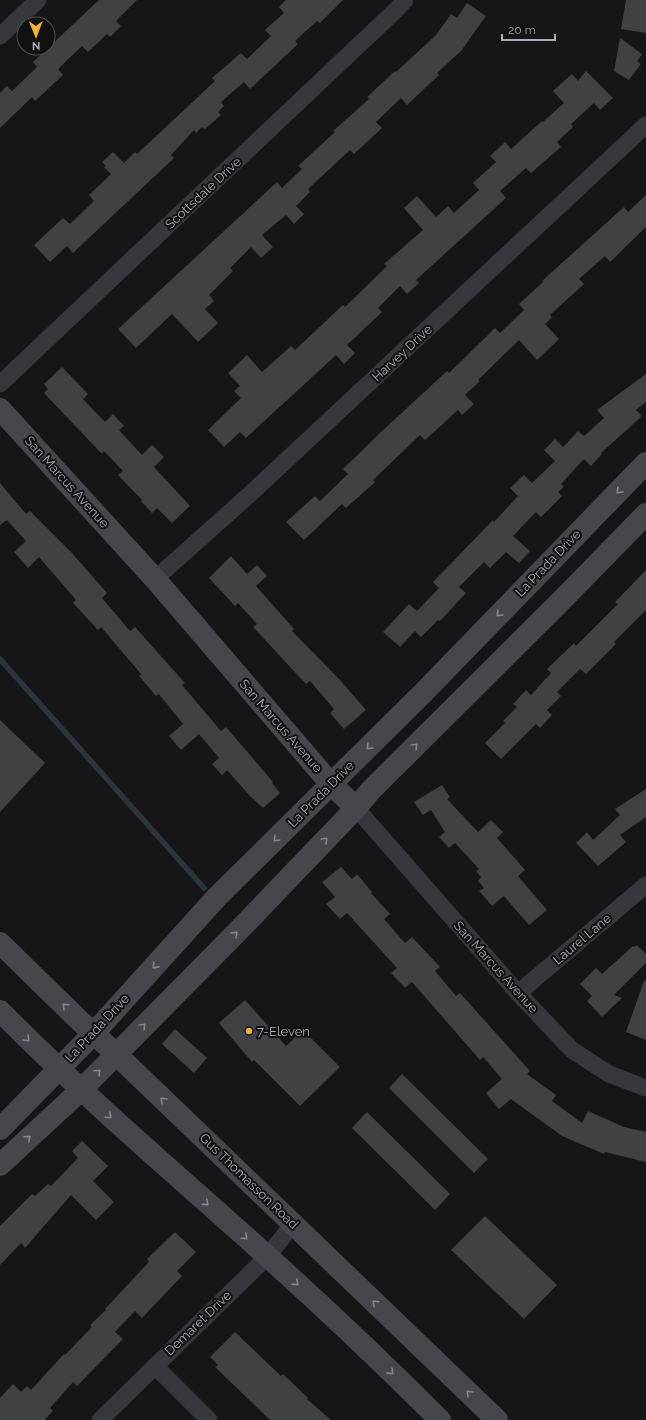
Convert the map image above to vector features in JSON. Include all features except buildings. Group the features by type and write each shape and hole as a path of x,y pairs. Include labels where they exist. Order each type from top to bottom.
{"main road":[{"name":"San Marcus Avenue","path":"0,409 155,579 331,784 356,808"},
{"name":"La Prada Drive","path":"0,1129 93,1034 217,898 646,463"},
{"path":"0,1165 11,1153 81,1090 243,926 356,808 371,790 646,514"},
{"name":"Gus Thomasson Road","path":"0,943 93,1034 116,1054 497,1420"},
{"path":"0,1011 44,1056 130,1135 337,1320 440,1420"}],"street":[{"path":"0,36 38,0"},
{"name":"Scottsdale Drive","path":"0,384 397,10 405,0"},
{"name":"Harvey Drive","path":"155,579 249,495 646,125"},
{"name":"San Marcus Avenue","path":"356,808 518,993 572,1050 609,1074 646,1088"},
{"name":"Laurel Lane","path":"518,993 646,885"},
{"name":"Demaret Drive","path":"100,1420 267,1256 293,1224"},
{"path":"155,1366 209,1420"}],"waterway":[{"path":"0,659 204,888"}],"place":[{"name":"7-Eleven","path":"249,1031"}]}
